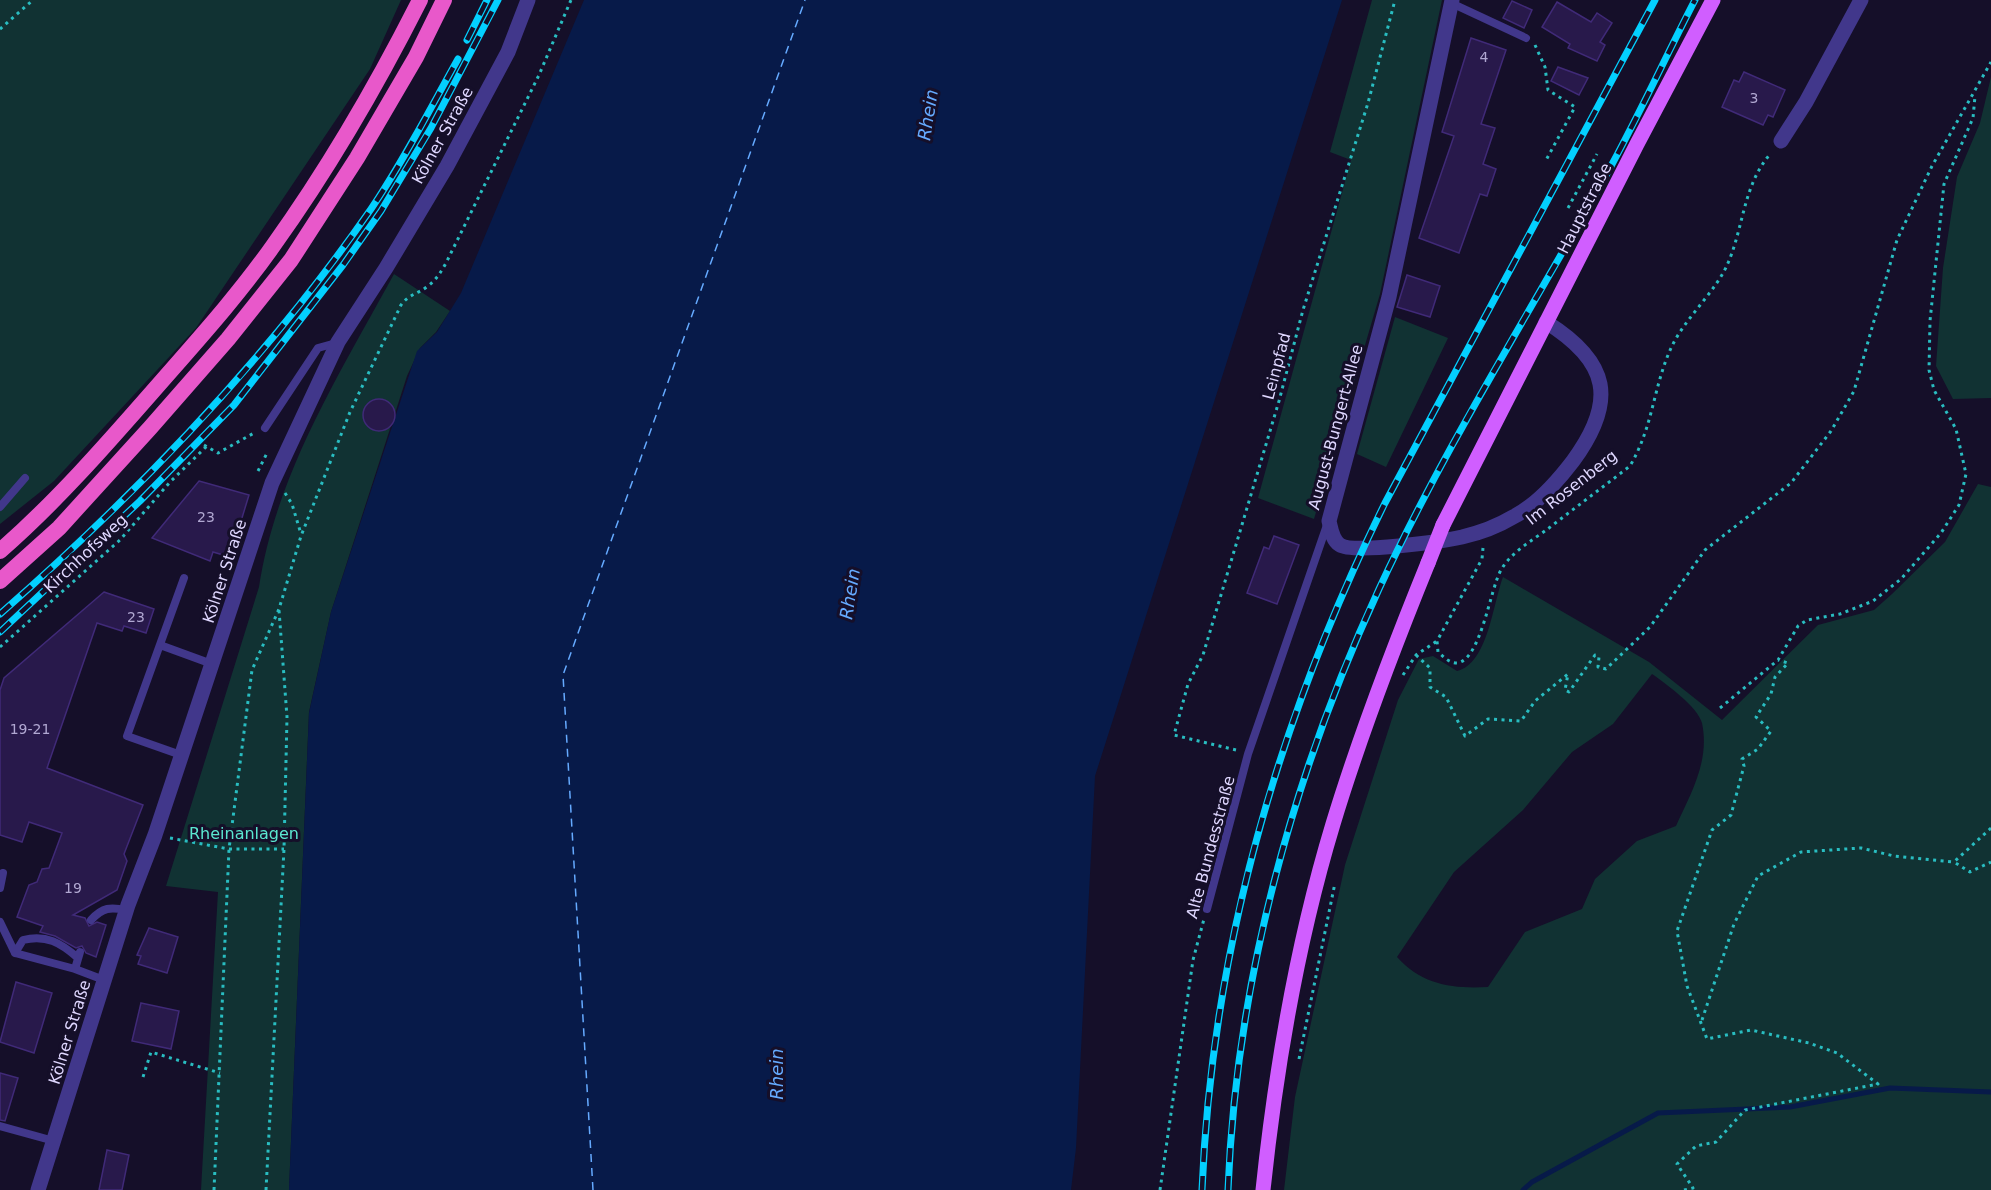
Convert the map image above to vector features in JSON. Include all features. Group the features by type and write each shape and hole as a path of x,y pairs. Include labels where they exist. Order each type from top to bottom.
{"highway":[{"path":"0,551 45,511 134,413 273,247 339,148 420,0"},
{"path":"0,581 59,528 150,428 228,339 291,260 357,158 416,57 444,0"}],"main road":[{"name":"Hauptstraße","path":"1263,1190 1286,1027 1316,888 1333,824 1382,676 1443,525 1713,0"}],"street":[{"name":"Kölner Straße","path":"38,1190 127,910 213,664 272,483 338,342 386,268 447,166 508,52 528,0"},
{"path":"1782,141 1806,102 1861,0"},
{"name":"August-Bungert-Allee","path":"1452,2 1389,297 1329,520 1333,537 1339,545 1350,549 1418,544 1480,532 1515,517 1557,483 1591,436 1603,398 1592,362 1561,332 1546,322"}],"lane":[{"path":"1452,2 1526,38"},
{"path":"265,428 318,348 338,342"},
{"path":"0,507 25,478"},
{"name":"Alte Bundesstraße","path":"1207,909 1248,754 1329,520"},
{"path":"181,755 127,736 184,578"},
{"path":"160,645 213,664"},
{"path":"0,888 3,873"},
{"path":"91,920 100,910 110,907 127,910"},
{"path":"0,922 15,953 75,969 104,980"},
{"path":"15,953 23,940 39,936 79,955 75,969"},
{"path":"0,1126 54,1141"}],"path":[{"path":"0,29 33,0"},
{"path":"214,1190 229,849 252,670 279,609 301,536 350,412 401,305 409,295 426,288 436,280 446,263 539,75 571,0"},
{"name":"Leinpfad","path":"1248,754 1174,735 1188,684 1203,655 1279,400 1303,310 1368,104 1395,0"},
{"path":"1526,38 1540,53 1545,67 1548,90 1575,107 1545,162"},
{"path":"1480,532 1483,541 1482,559 1437,641 1416,655 1430,668 1430,687 1446,698 1465,736 1488,719 1521,721 1535,701 1568,674 1566,692 1569,692 1595,655 1599,657 1598,667 1606,669 1650,627 1705,550 1791,483 1831,431 1854,391 1897,240 1932,166 1975,94 1991,62"},
{"path":"1720,708 1778,660 1798,626 1807,620 1840,614 1873,601 1901,579 1941,533 1959,505 1966,474 1956,429 1934,390 1929,370 1930,321 1944,184 1973,118 1975,94"},
{"name":"Im Rosenberg","path":"1437,641 1438,652 1450,662 1459,663 1467,658 1483,626 1488,601 1507,561 1630,466 1646,435 1663,368 1673,344 1728,264 1749,188 1767,157 1782,141"},
{"path":"1568,208 1597,154"},
{"path":"265,428 271,432 274,440 258,472 283,489 292,504 301,536"},
{"name":"Kirchhofsweg","path":"0,647 120,540 170,482 205,446 218,453 265,428"},
{"path":"266,1190 284,849 287,717 279,609"},
{"path":"1684,1190 1693,1188 1677,1164 1696,1146 1716,1142 1745,1110 1878,1084 1837,1053 1809,1042 1751,1030 1707,1039 1687,987 1677,931 1712,830 1731,815 1744,766 1742,759 1758,749 1771,731 1756,717 1772,693 1775,676 1788,663 1778,660"},
{"path":"1954,862 1991,828"},
{"path":"154,835 229,849 284,849"},
{"path":"1702,1021 1734,924 1758,876 1801,852 1861,848 1894,856 1954,862 1970,872 1991,862"},
{"path":"1296,1070 1337,873"},
{"name":"Alte Bundesstraße","path":"1160,1190 1193,960 1207,909"},
{"path":"143,1077 151,1052 220,1072"}],"green space":[{"path":"0,0 401,0 370,69 196,328 54,481 0,524"},
{"path":"1372,0 1442,0 1380,294 1314,519 1258,498 1351,160 1330,152"},
{"path":"1991,77 1991,398 1953,399 1936,366 1943,268 1957,177 1980,123"},
{"name":"Rheinanlagen","path":"394,274 450,311 436,332 420,348 407,376 331,612 309,712 289,1190 201,1190 218,892 166,886 259,587 267,545 280,504 313,425"},
{"path":"1395,317 1448,338 1386,467 1357,454"},
{"path":"1978,484 1991,487 1991,1190 1284,1190 1295,1097 1345,865 1398,700 1419,659 1433,656 1457,671 1467,666 1483,645 1503,577 1649,662 1722,720 1818,625 1874,610 1945,542","holes":["1652,674 1680,696 1694,710 1702,723 1704,737 1698,776 1676,826 1637,841 1595,879 1582,909 1525,932 1488,987 1450,986 1417,974 1407,966 1397,957 1454,872 1523,810 1572,752 1613,724"]}],"water":[{"name":"Rhein","path":"584,0 1342,0 1095,776 1076,1148 1071,1190 289,1190 309,713 331,612 417,351 437,332 461,293"}],"building":[{"path":"1512,1 1532,10 1524,28 1503,18"},
{"path":"1557,2 1591,22 1597,13 1612,23 1600,42 1605,45 1597,61 1568,48 1570,44 1542,27"},
{"path":"1471,38 1506,50 1481,124 1495,128 1483,164 1496,169 1487,196 1480,194 1459,253 1419,238 1454,136 1442,132"},
{"path":"1558,67 1588,78 1579,95 1551,81"},
{"path":"1744,72 1785,90 1773,117 1768,115 1763,125 1722,107 1734,80 1739,82"},
{"path":"1407,275 1440,286 1430,317 1397,307"},
{"path":"379,399 390,404 395,415 390,426 379,431 368,426 363,415 368,404"},
{"path":"199,481 249,495 230,557 213,552 210,561 152,538"},
{"path":"1274,536 1299,545 1277,604 1247,593 1264,547 1269,549"},
{"path":"104,592 154,609 146,633 124,626 122,631 97,623 47,768 143,805 124,854 127,861 117,890 73,915 85,918 89,926 97,922 106,925 96,957 86,953 82,946 76,948 55,936 40,932 43,926 17,917 29,885 37,882 42,869 49,868 62,833 29,822 22,842 0,835 0,690 4,678"},
{"path":"149,928 178,937 167,973 138,964 141,956 137,955"},
{"path":"16,982 52,993 34,1053 0,1042"},
{"path":"141,1003 179,1011 171,1049 132,1041"},
{"path":"0,1073 18,1078 5,1121 0,1120"},
{"path":"107,1150 129,1155 122,1190 99,1190"}],"waterway":[{"path":"1523,1190 1532,1182 1658,1113 1790,1107 1890,1088 1991,1092"}],"ferry route":[{"path":"593,1190 563,675 805,0"}],"railway":[{"path":"467,40 487,0"},
{"path":"0,632 140,501 234,405 343,265 381,211 431,128 498,0"},
{"path":"1202,1190 1208,1100 1220,1011 1236,923 1257,837 1283,752 1313,668 1347,585 1385,503 1655,0"},
{"path":"1228,1190 1233,1112 1256,958 1295,807 1348,660 1405,535 1461,429 1610,168 1695,0"},
{"path":"0,614 101,521 198,423 288,319 331,265 383,191 458,59"}]}
